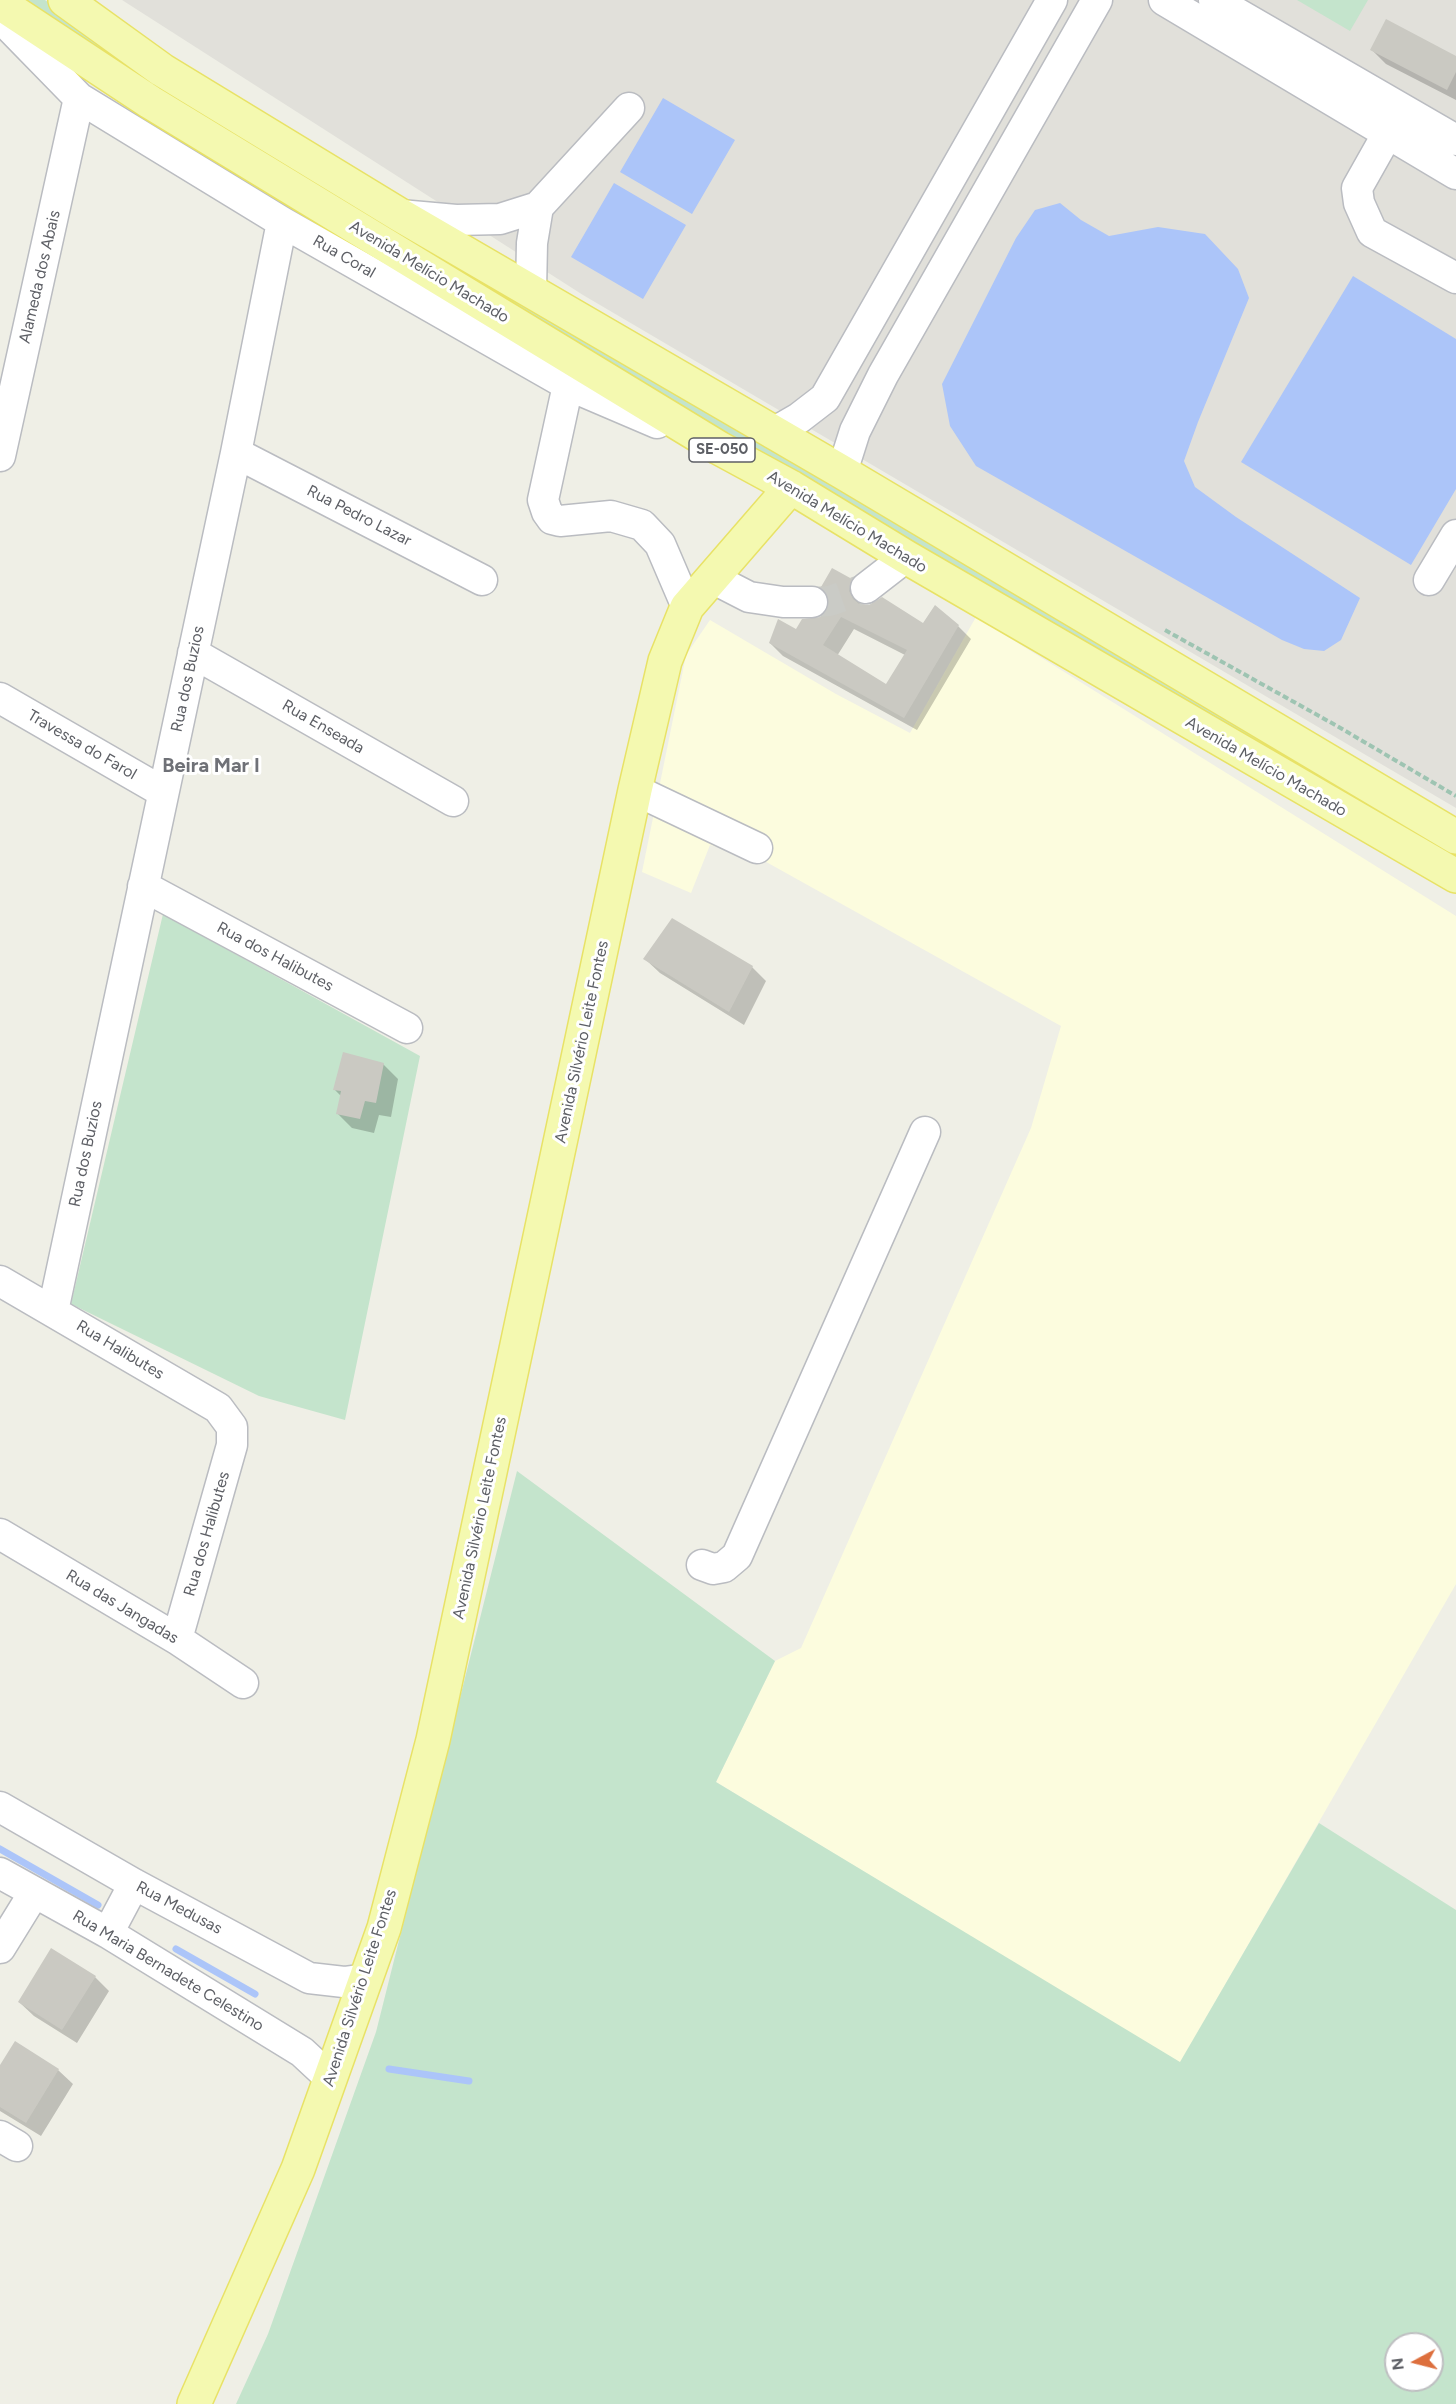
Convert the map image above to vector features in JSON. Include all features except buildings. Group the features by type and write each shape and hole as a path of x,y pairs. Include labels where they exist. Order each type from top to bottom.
{"main road":[{"name":"Avenida Melício Machado","path":"65,0 162,69 400,215 842,472 1456,837"},
{"name":"Avenida Melício Machado","path":"0,3 150,102 719,448 791,487 906,557 1456,876"},
{"name":"Avenida Silvério Leite Fontes","path":"194,2404 298,2169 384,1928 433,1740 635,790 665,661 687,607 791,487"}],"street":[{"path":"773,433 799,418 825,398 1052,0"},
{"path":"842,472 855,430 883,375 1097,0"},
{"path":"1164,0 1261,43 1381,119 1456,174"},
{"path":"1214,0 1261,43"},
{"name":"Rua Coral","path":"0,17 79,98 282,222 568,385 719,448"},
{"name":"Alameda dos Abais","path":"0,456 79,98"},
{"path":"400,215 456,220 500,219 538,207 629,108"},
{"path":"1381,119 1456,140"},
{"path":"1381,119 1357,188 1363,213 1372,232 1456,278"},
{"path":"531,291 532,243 538,207"},
{"name":"Rua dos Buzios","path":"53,1311 236,453 282,222"},
{"path":"568,385 543,500 547,512 552,519 560,521 611,516 642,525 660,544 687,607"},
{"name":"Rua Pedro Lazar","path":"236,453 482,580"},
{"path":"866,588 906,557"},
{"path":"712,578 749,597 783,602 812,602"},
{"name":"Rua Enseada","path":"193,653 453,801"},
{"name":"Travessa do Farol","path":"0,698 164,792"},
{"path":"635,790 757,848"},
{"name":"Rua dos Halibutes","path":"143,886 407,1028"},
{"path":"702,1564 713,1569 724,1567 736,1556 925,1132"},
{"name":"Rua Halibutes","path":"0,1281 218,1408 232,1427"},
{"name":"Rua dos Halibutes","path":"177,1639 232,1445 232,1427"},
{"name":"Rua das Jangadas","path":"0,1534 177,1639 243,1683"},
{"name":"Rua Medusas","path":"0,1807 134,1884 309,1978 344,1982 366,1979"},
{"name":"Rua Maria Bernadete Celestino","path":"0,1873 108,1933 302,2052 330,2078"},
{"path":"108,1933 134,1884"},
{"path":"0,1948 34,1893"}],"shaded area":[{"path":"19,0 45,0 104,43 1456,842 1456,861 455,275"},
{"path":"122,0 1456,0 1456,808 583,295"},
{"path":"1297,0 1368,0 1350,31"},
{"path":"976,617 1456,916 1456,1584 1180,2063 716,1782 775,1661 801,1648 1031,1128 1061,1026 759,858 710,845 691,893 642,872 686,655 710,620 836,694 910,733"},
{"path":"163,914 420,1056 345,1420 259,1396 71,1304"},
{"path":"517,1471 775,1661 716,1782 1180,2062 1319,1823 1456,1910 1456,2404 236,2404 268,2334 376,2032"}],"water":[{"path":"663,98 735,140 692,214 620,172"},
{"path":"614,183 686,225 643,299 571,257"},
{"path":"1060,203 1081,220 1109,236 1158,227 1205,234 1238,269 1249,298 1184,461 1195,487 1236,517 1360,598 1341,640 1324,651 1304,649 1282,640 976,466 950,426 942,384 1016,238 1035,210"},
{"path":"1353,276 1456,339 1456,489 1411,565 1241,462"}],"waterway":[{"path":"0,1849 98,1905"},
{"path":"176,1949 255,1994"},
{"path":"389,2069 469,2081"}],"tunnel":[{"path":"812,602 830,601 866,588"}],"district":[{"name":"Beira Mar I","path":"211,766"}]}
